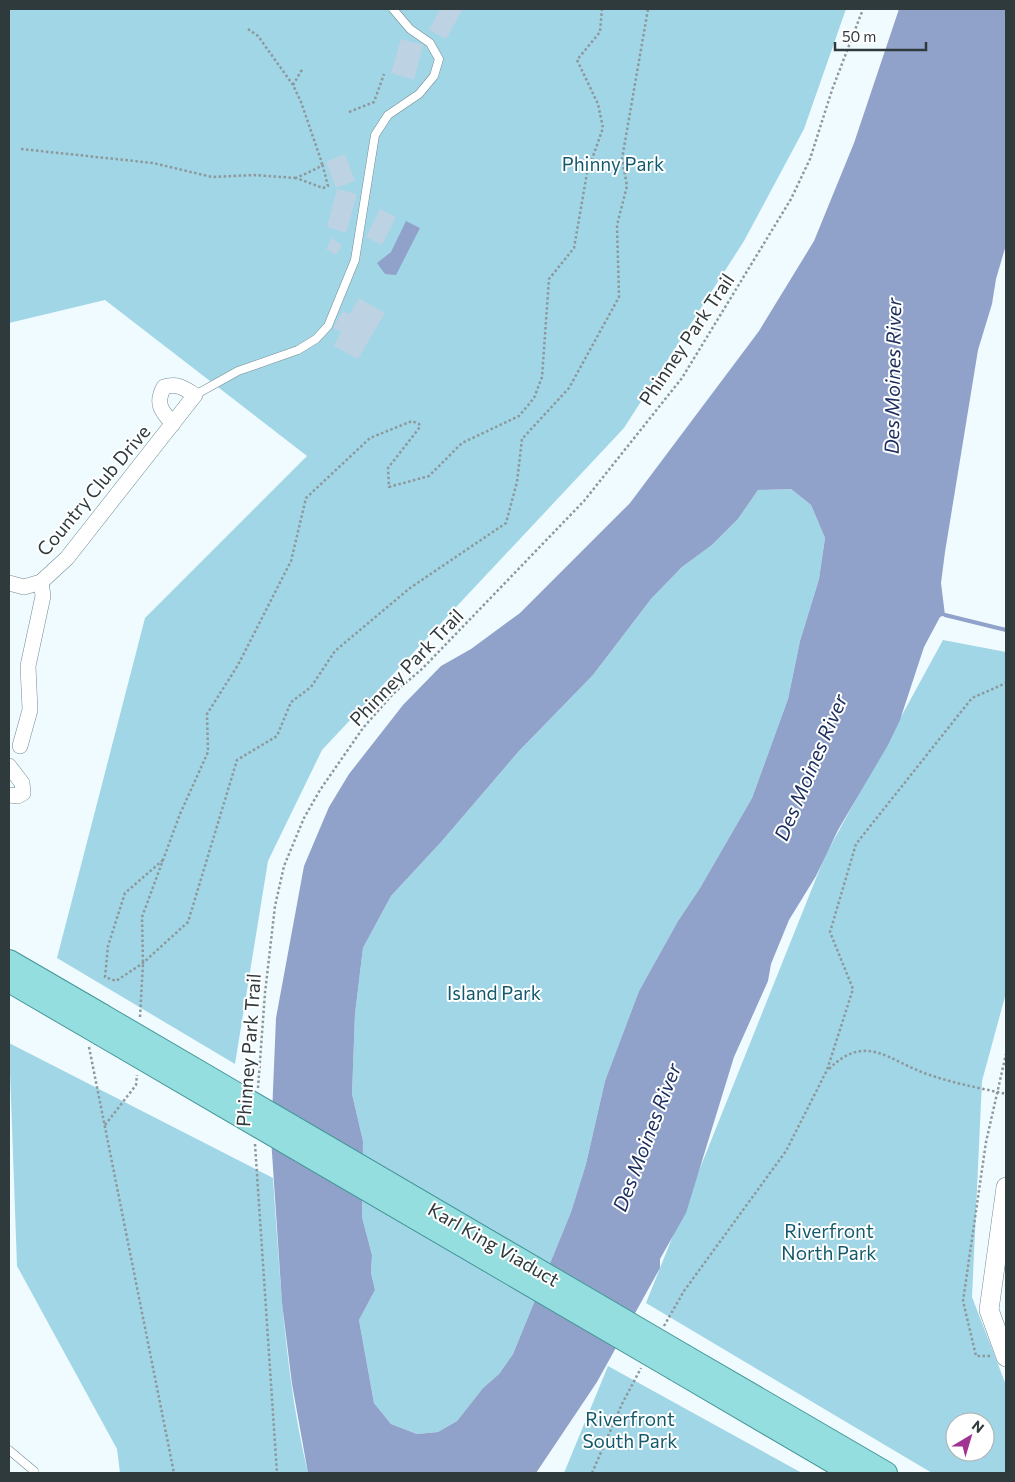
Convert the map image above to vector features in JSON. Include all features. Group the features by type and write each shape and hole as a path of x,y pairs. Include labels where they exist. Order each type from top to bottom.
{"main road":[{"path":"9,961 97,1031"},
{"path":"9,981 97,1031"},
{"name":"Karl King Viaduct","path":"97,1031 680,1363 886,1473"},
{"name":"Karl King Viaduct","path":"680,1363 852,1473"}],"street":[{"path":"173,424 162,412 158,403 164,387 173,384 181,386 195,395"},
{"name":"Country Club Drive","path":"9,583 24,587 40,582 67,558 195,395"},
{"path":"20,746 30,710 28,666 43,596 40,582"},
{"path":"9,766 24,788 23,793 9,795"},
{"path":"999,1357 1001,1337 989,1310 1006,1187"}],"lane":[{"path":"195,395 238,371 298,350 316,339 328,326 355,260 375,135 388,115 419,94 434,76 439,59 430,43 410,29 393,9"},
{"path":"9,1450 34,1471"}],"path":[{"path":"143,963 142,917 180,814 208,752 207,714 238,664 291,561 306,498 370,438 412,421 419,424 420,427 388,468 389,487 429,476 462,443 519,416 534,398 542,377 549,279 574,248 587,173 603,128 598,104 578,60 600,32 602,9"},
{"path":"164,859 125,893 108,946 106,976 116,981 143,963 188,922 237,760 277,736 291,702 311,687 335,650 410,588 506,523 517,482 522,440 569,388 619,297 617,225 628,186 622,159 648,9"},
{"name":"Phinney Park Trail","path":"258,1090 265,993 276,906 284,866 304,818 320,790 369,721 393,694 423,668 493,597 584,501 682,378 791,199 810,159 832,90 863,9"},
{"path":"21,149 137,160 212,177 261,175 296,178 323,188 328,186 301,102 293,85 258,36 248,29"},
{"path":"293,85 303,68"},
{"path":"349,112 374,102 384,74"},
{"path":"296,178 318,168 322,163"},
{"path":"660,1334 684,1291 786,1151 828,1070 853,990 830,932 856,844 972,698 1006,683"},
{"path":"97,1031 174,1473"},
{"path":"828,1070 839,1059 860,1051 884,1053 926,1074 1006,1094"},
{"path":"999,1357 976,1356 962,1301 996,1092 1006,1054"},
{"name":"Phinney Park Trail","path":"255,1139 277,1473"},
{"path":"592,1473 622,1404 646,1360"}],"green space":[{"name":"Phinny Park","path":"9,9 846,9 804,129 744,241 624,428 322,750 268,861 235,1064 57,958 145,618 307,456 105,300 9,323"},
{"name":"Island Park","path":"791,489 811,505 825,538 819,579 800,641 788,699 752,798 700,888 678,921 639,991 605,1081 586,1164 571,1212 513,1354 499,1374 483,1388 457,1421 438,1432 417,1434 391,1424 374,1403 359,1320 375,1290 371,1273 372,1255 362,1217 363,1141 352,1094 355,1014 363,948 391,896 442,841 519,751 593,675 651,599 682,567 712,545 738,519 758,490"},
{"name":"Riverfront North Park","path":"943,640 1006,652 1006,993 982,1081 972,1297 1006,1385 1006,1473 932,1473 646,1303 825,856"},
{"path":"9,1043 273,1178 284,1327 300,1437 308,1473 120,1473 117,1449 17,1266"},
{"name":"Riverfront South Park","path":"608,1366 802,1473 564,1473"}],"water":[{"name":"Des Moines River","path":"899,9 1006,9 1006,245 996,279 992,304 978,350 941,583 945,615 940,617 924,647 900,720 888,745 838,830 816,876 789,920 771,964 768,981 734,1057 686,1213 660,1259 660,1268 597,1382 536,1473 308,1473 292,1384 282,1303 271,1138 276,1018 304,866 329,807 349,774 403,705 441,666 471,649 520,613 630,503 759,331 814,241 854,143","holes":["791,489 811,505 825,538 819,579 800,641 788,699 752,798 700,888 678,921 639,991 605,1081 586,1164 571,1212 513,1354 499,1374 483,1388 457,1421 438,1432 417,1434 391,1424 374,1403 359,1320 375,1290 371,1273 372,1255 362,1217 363,1141 352,1094 355,1014 363,948 391,896 442,841 519,751 593,675 651,599 682,567 712,545 738,519 758,490"]},
{"path":"406,221 420,228 396,275 385,274 377,263 391,252"}],"building":[{"path":"440,9 463,9 446,39 429,30"},
{"path":"401,39 423,45 414,80 391,73"},
{"path":"345,154 355,181 336,188 326,162"},
{"path":"337,189 357,194 346,233 327,227"},
{"path":"380,209 396,217 382,245 366,237"},
{"path":"332,238 342,245 336,255 326,249"},
{"path":"359,298 385,313 358,359 334,346 341,332 333,328 343,311 350,314"}],"waterway":[{"path":"945,615 1006,630"}]}
